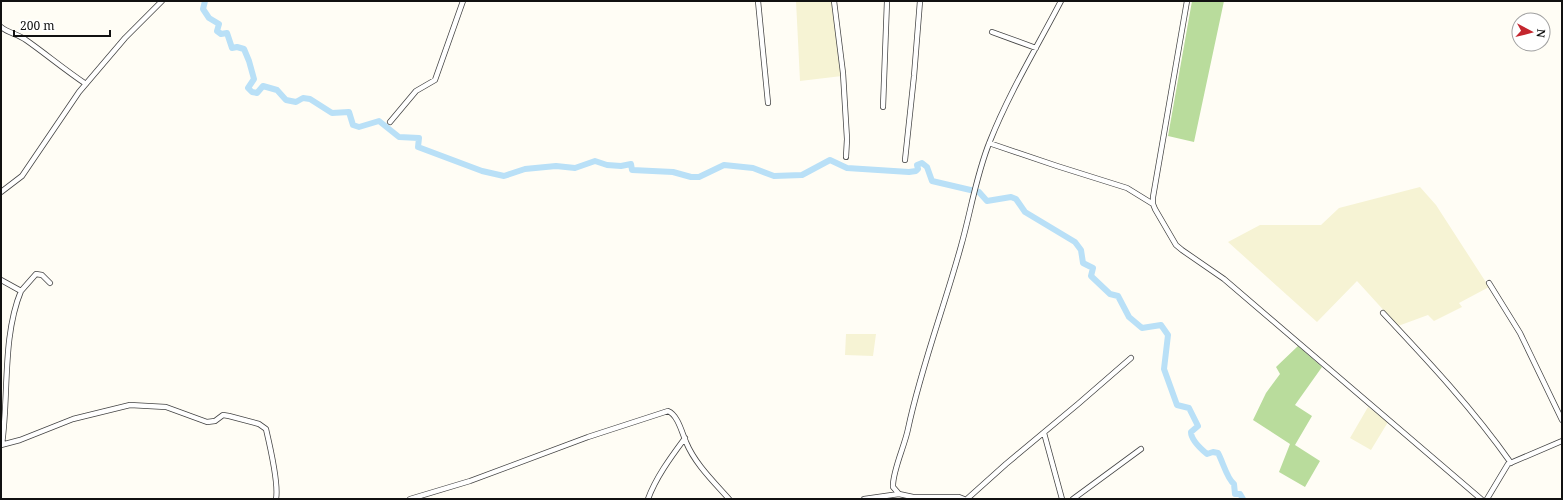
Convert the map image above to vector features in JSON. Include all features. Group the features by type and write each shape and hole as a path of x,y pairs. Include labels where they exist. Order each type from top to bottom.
{"street":[{"path":"1,192 22,176 74,99 86,84 125,38 162,1"},
{"path":"390,122 416,91 435,80 463,1"},
{"path":"758,1 768,103"},
{"path":"834,1 843,73 847,140 846,157"},
{"path":"883,107 887,1"},
{"path":"905,160 920,1"},
{"path":"899,494 894,487 894,476 905,441 920,380 961,247 974,189 989,143 1005,106 1061,1"},
{"path":"1153,204 1187,1"},
{"path":"1,27 25,39 52,61 86,84"},
{"path":"992,32 1036,48"},
{"path":"989,143 1127,188 1153,204 1176,244 1182,250 1224,279 1481,499"},
{"path":"50,283 42,275 36,274 21,291 16,303 9,342 1,444 20,440 73,419 130,405 166,407 207,422 215,421 224,415 259,424 266,429 273,460 276,499"},
{"path":"1,280 21,291"},
{"path":"1489,283 1520,333 1562,420"},
{"path":"1383,313 1468,407 1511,463"},
{"path":"864,499 899,494 913,497 959,496 966,499 1131,358"},
{"path":"410,499 470,481 588,437 666,411 673,414 696,459 729,499"},
{"path":"1044,433 1062,499"},
{"path":"648,499 665,467 684,438"},
{"path":"1487,499 1508,464 1562,441"},
{"path":"1073,499 1141,449"}],"shaded area":[{"path":"796,1 831,1 842,76 800,81"},
{"path":"1420,187 1436,205 1489,287 1459,303 1462,307 1434,321 1428,315 1398,326 1357,281 1317,322 1228,242 1260,225 1321,225 1339,208"},
{"path":"846,334 876,334 873,356 845,355"},
{"path":"1368,407 1388,422 1371,450 1350,438"}],"green space":[{"path":"1192,1 1224,1 1194,142 1168,136"},
{"path":"1298,346 1322,367 1295,405 1312,416 1295,445 1320,461 1305,487 1279,472 1290,444 1253,420 1266,393 1280,374 1276,367"}],"waterway":[{"path":"205,1 203,9 209,18 219,24 217,31 221,34 227,33 232,48 237,47 244,49 254,79 248,88 252,92 257,93 263,86 277,90 286,100 296,102 303,98 310,99 332,113 349,112 353,125 359,127 379,121 399,137 419,138 418,147 482,171 504,176 525,169 556,166 575,168 595,161 607,165 621,166 631,164 632,170 673,172 691,177 699,177 724,165 753,168 774,176 802,175 830,160 847,168 909,172 916,171 918,169 917,165 922,163 927,167 932,181 979,192 987,201 1011,197 1016,199 1025,212 1075,242 1081,250 1083,263 1093,268 1091,276 1110,294 1118,296 1129,317 1142,328 1161,325 1168,335 1164,369 1177,405 1189,408 1198,426 1191,432 1191,435 1199,447 1207,454 1213,452 1218,453 1227,474 1234,484 1235,494 1240,494 1243,499"}]}
